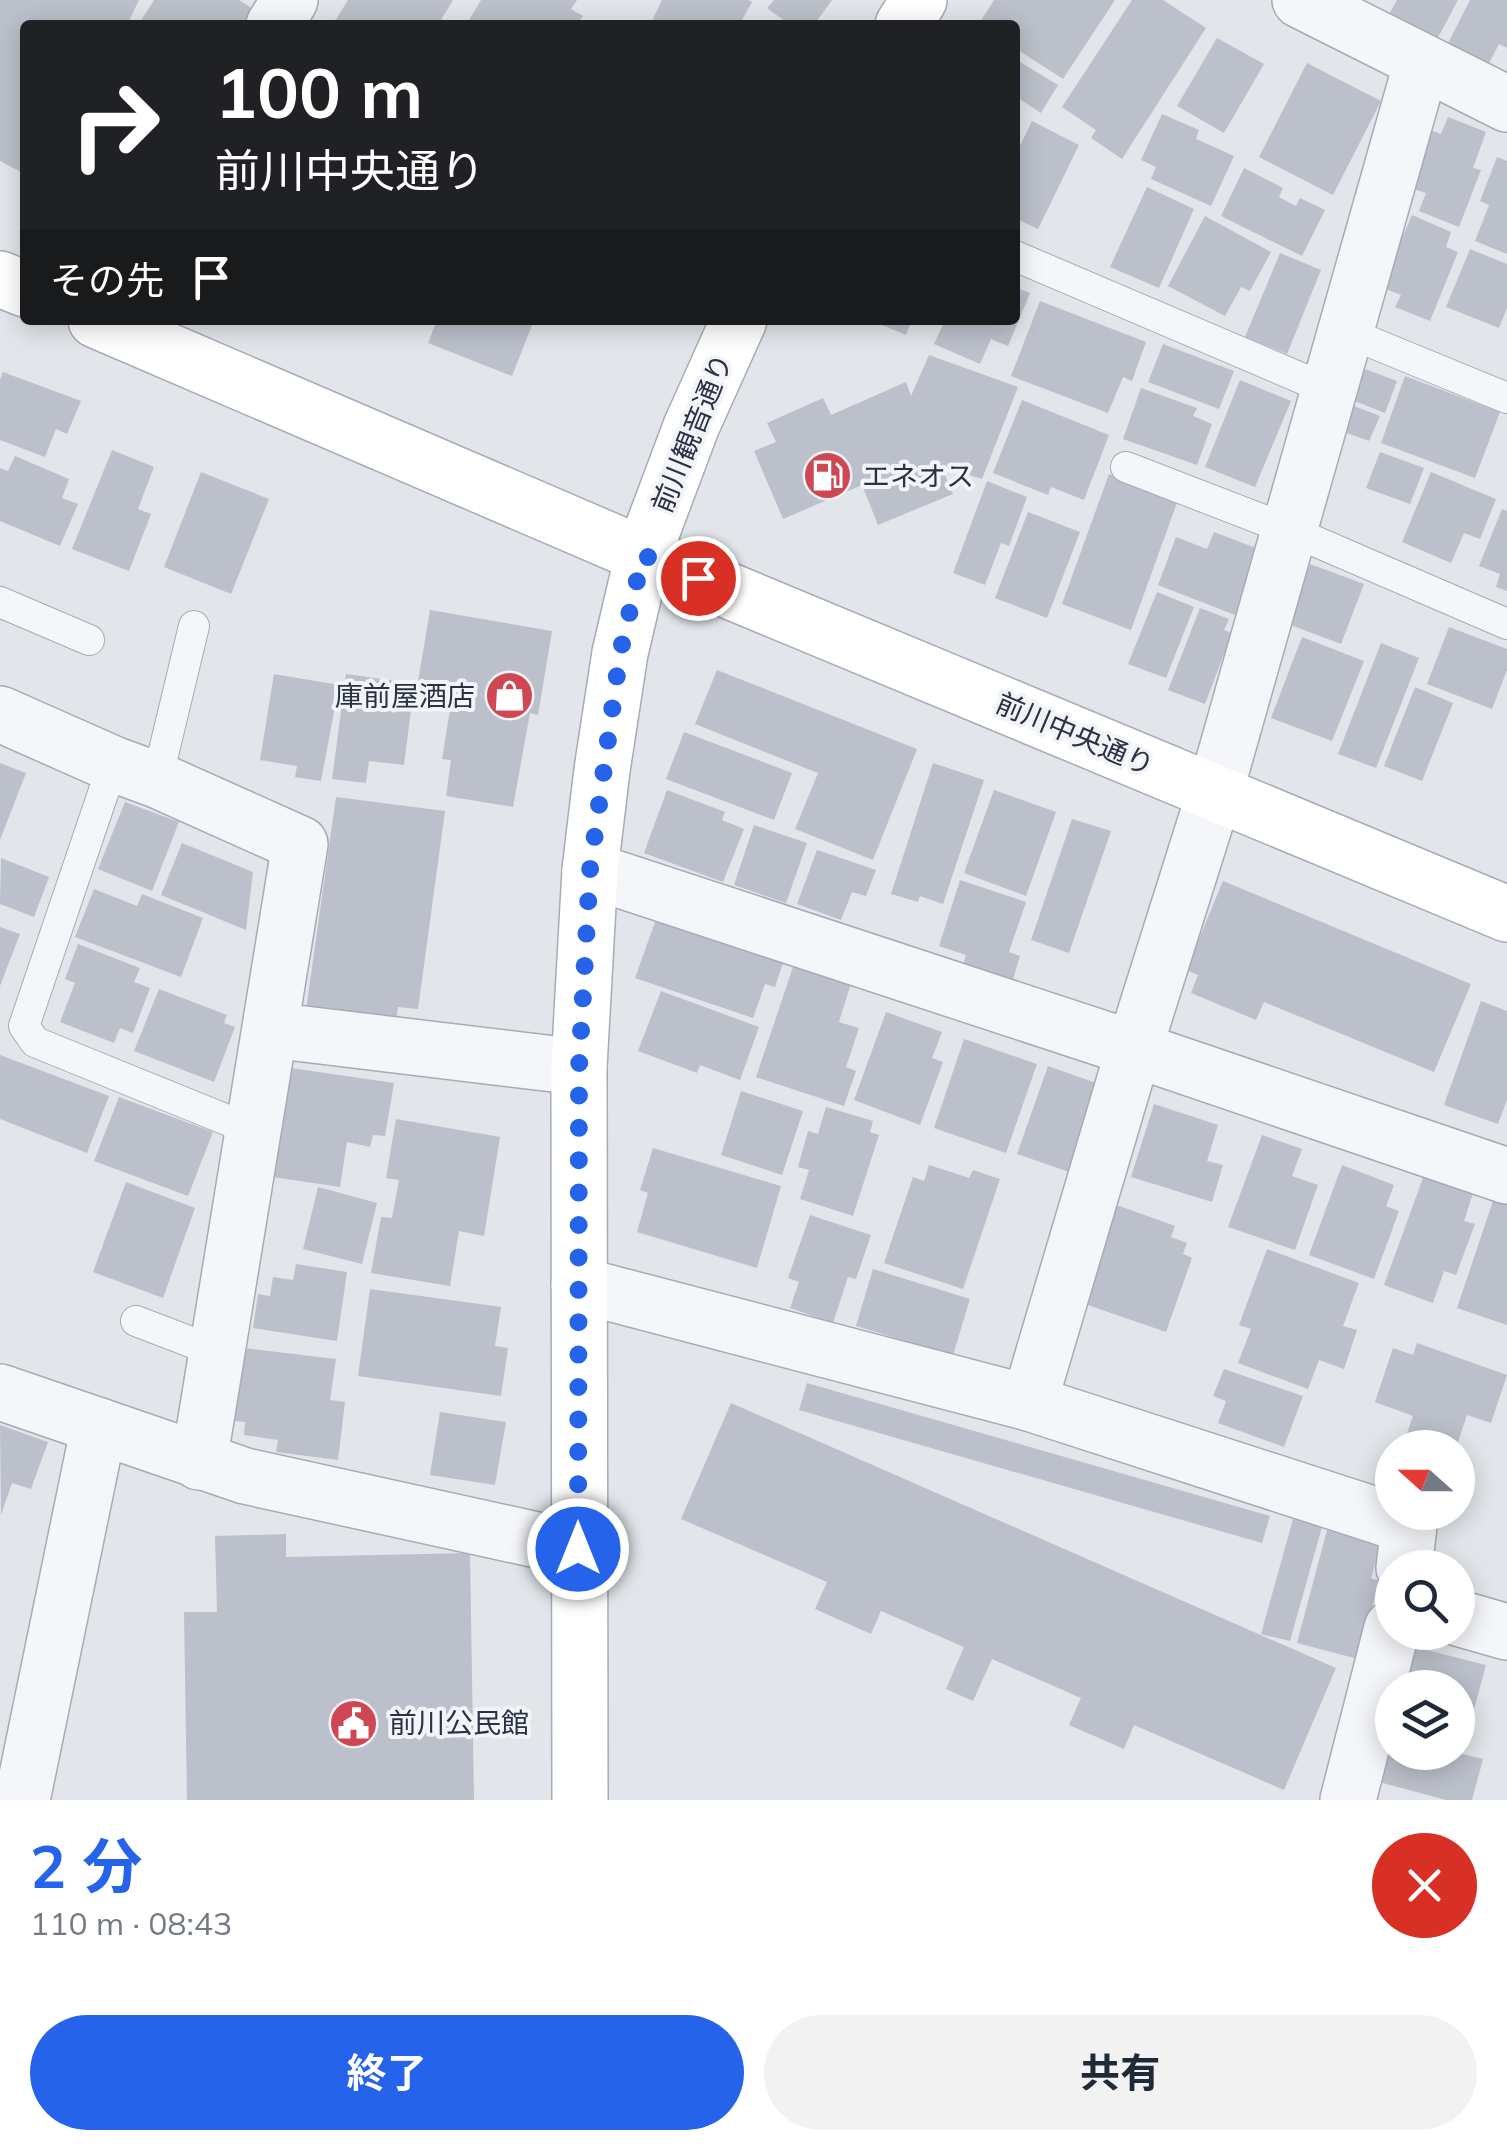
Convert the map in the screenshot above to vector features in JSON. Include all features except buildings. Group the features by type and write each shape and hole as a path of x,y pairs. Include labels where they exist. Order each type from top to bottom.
{"street":[{"path":"1300,0 1507,104"},
{"path":"1029,1404 1215,792 1422,62"},
{"name":"前川中央通り","path":"108,325 643,555 1507,914"},
{"name":"前川観音通り","path":"580,1800 579,1067 590,870 620,653 643,555 691,426 737,325"},
{"path":"0,714 300,844 199,1462"},
{"path":"590,870 1507,1176"},
{"path":"271,1030 579,1067"},
{"path":"579,1286 1029,1404 1409,1526 1406,1550"},
{"path":"0,1392 245,1476 578,1549"},
{"path":"22,1800 99,1426"},
{"path":"1475,1623 1507,1632"},
{"path":"1348,1800 1386,1650"}],"lane":[{"path":"1020,258 1329,390"},
{"path":"1346,332 1507,398"},
{"path":"1126,467 1289,530 1507,624"},
{"path":"0,602 89,640"},
{"path":"194,626 24,1026 35,1042 254,1131"},
{"path":"136,1321 217,1352"}],"place":[{"name":"エネオス","path":"827,476"},
{"name":"庫前屋酒店","path":"510,696"},
{"name":"前川公民館","path":"354,1723"}],"route":[{"path":"578,1549 579,1067 590,870 602,770 620,653 643,555 698,578"}]}
